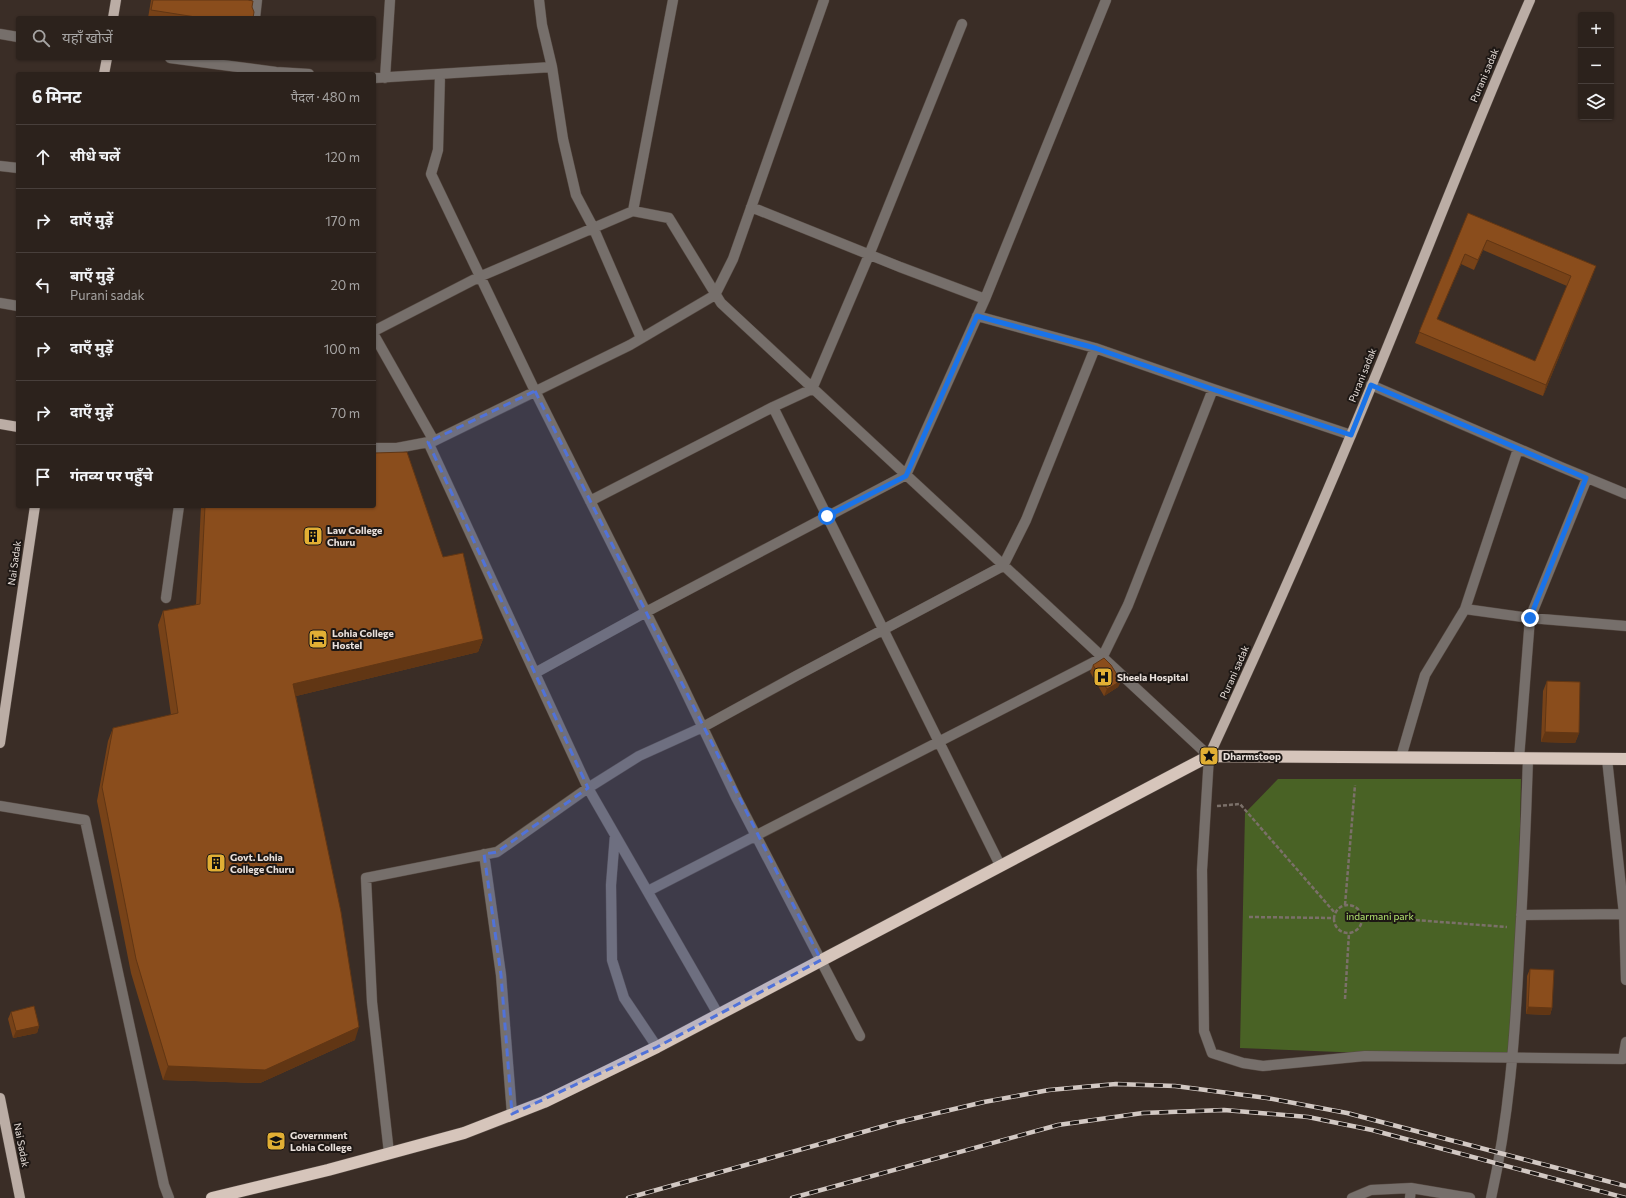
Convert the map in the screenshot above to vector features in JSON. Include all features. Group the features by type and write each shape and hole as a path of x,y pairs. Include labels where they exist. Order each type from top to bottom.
{"highway":[{"path":"212,1198 464,1133 544,1102 657,1046 1209,756 1626,759"}],"main road":[{"path":"113,16 116,0"},
{"name":"Purani sadak","path":"1209,756 1248,671 1351,435 1490,90 1530,0"},
{"path":"104,72 106,60"},
{"path":"0,424 16,427"},
{"name":"Nai Sadak","path":"0,743 35,508"},
{"name":"Nai Sadak","path":"0,1098 20,1198"}],"street":[{"path":"254,16 257,0"},
{"path":"385,78 390,0"},
{"path":"539,0 542,25 552,67 563,139 576,195 593,227 641,338"},
{"path":"633,211 673,0"},
{"path":"376,448 397,448 431,441 641,338 716,295 733,259 824,0"},
{"path":"535,673 646,612 906,476 985,299 1106,0"},
{"path":"590,502 812,388 869,255 962,24"},
{"path":"0,34 16,37"},
{"path":"187,60 291,72"},
{"path":"376,78 552,67"},
{"path":"440,74 438,150 431,174 479,277 590,502 756,834 860,1036"},
{"path":"0,166 16,168"},
{"path":"751,207 869,255 985,299"},
{"path":"376,330 479,277 633,211 669,218 720,303 1209,756 1202,870 1204,1031 1212,1052 1243,1063 1263,1066 1365,1056 1623,1059 1626,1042"},
{"path":"0,303 16,306"},
{"path":"977,316 1095,348 1351,435"},
{"path":"376,339 431,441 588,788 718,1014"},
{"path":"389,1153 372,1002 366,878 497,852 588,788 638,756 703,727 1004,566 1026,520 1095,348"},
{"path":"1371,385 1626,494"},
{"path":"648,891 756,834 1102,658 1128,605 1212,389"},
{"path":"773,407 1000,865"},
{"path":"1401,757 1425,675 1465,609 1518,449"},
{"path":"1491,1198 1497,1171 1506,1113 1512,1058 1521,914 1524,758 1530,618 1586,478"},
{"path":"166,598 179,508"},
{"path":"1465,609 1530,618 1626,626"},
{"path":"1607,759 1625,914 1626,980"},
{"path":"0,806 85,820 164,1184 169,1198"},
{"path":"615,835 611,885 612,960 624,998 657,1046"},
{"path":"484,854 501,975 512,1114"},
{"path":"1521,914 1625,914"},
{"path":"1352,1198 1371,1190 1470,1198"}],"path":[{"path":"1345,905 1355,785"},
{"path":"1206,807 1240,804 1335,913"},
{"path":"1350,904 1358,908 1362,916 1361,925 1358,929 1349,933 1340,930 1334,922 1335,913 1338,909 1350,904"},
{"path":"1362,916 1507,927"},
{"path":"1249,917 1334,918"},
{"path":"1345,999 1349,933"}],"highlighted area":[{"path":"535,391 821,960 657,1047 512,1114 501,975 484,854 497,852 588,788 428,442"}],"green space":[{"name":"indarmani park","path":"1278,779 1521,779 1515,1059 1240,1048 1245,813"}],"building":[{"path":"153,0 248,0 253,1 252,7 254,12 253,16 189,16 151,10"},
{"path":"1468,213 1596,266 1546,385 1419,332","holes":["1487,240 1571,276 1535,361 1437,319 1465,254 1478,260"]},
{"path":"407,452 443,557 463,553 483,639 293,684 341,912 359,1027 265,1070 168,1066 136,959 102,787 113,728 178,713 163,611 200,604 205,508 376,508 376,453"},
{"path":"1104,658 1111,665 1121,681 1107,689 1093,665"},
{"path":"1547,681 1580,682 1579,733 1545,732"},
{"path":"1530,969 1554,970 1552,1008 1528,1007"},
{"path":"34,1006 39,1026 16,1031 11,1012"}],"railway":[{"path":"628,1198 895,1123 984,1102 1049,1090 1116,1084 1175,1086 1267,1098 1347,1113 1626,1186"},
{"path":"792,1198 1058,1125 1143,1113 1224,1110 1308,1117 1372,1130 1626,1198"}],"place":[{"name":"Law College Churu","path":"313,536"},
{"name":"Lohia College Hostel","path":"318,639"},
{"name":"Sheela Hospital","path":"1103,677"},
{"name":"Dharmstoop","path":"1209,756"},
{"name":"Govt. Lohia College Churu","path":"216,863"},
{"name":"Government Lohia College","path":"276,1141"}],"route":[{"path":"827,516 906,476 977,316 1095,348 1351,435 1371,385 1586,478 1530,618"}]}
